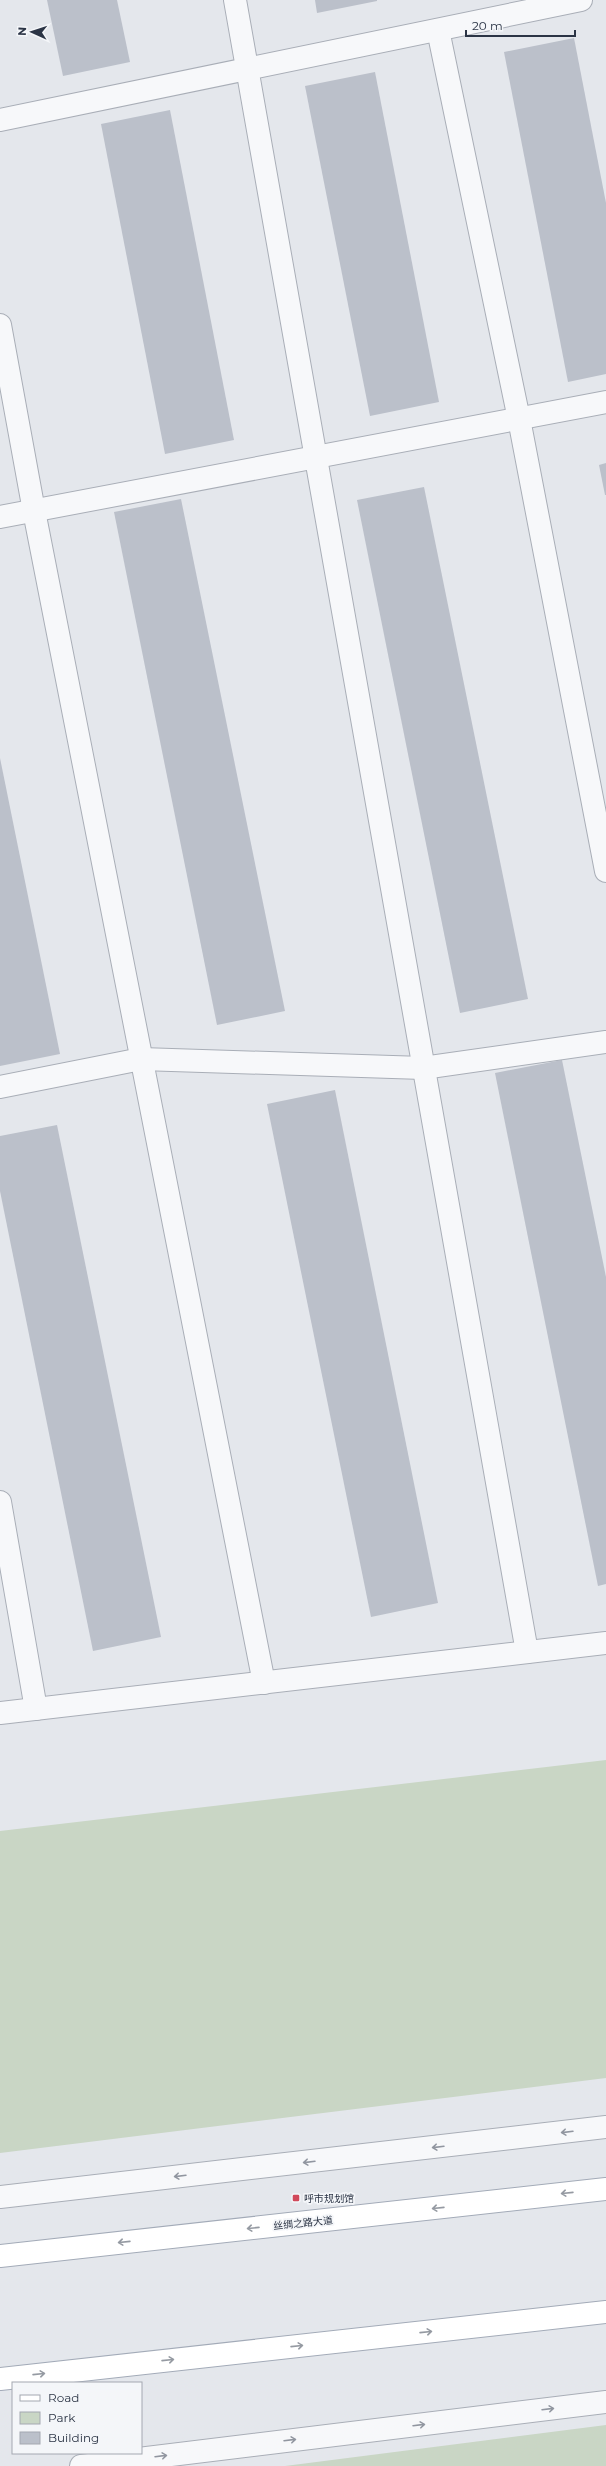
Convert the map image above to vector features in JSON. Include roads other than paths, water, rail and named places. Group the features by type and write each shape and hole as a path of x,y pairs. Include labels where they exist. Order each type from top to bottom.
{"main road":[{"name":"丝绸之路大道","path":"0,2256 606,2189"},
{"path":"0,2379 606,2312"}],"street":[{"path":"235,0 527,1652"},
{"path":"0,120 438,30 499,8 581,0"},
{"path":"438,30 519,419 606,870"},
{"path":"0,325 34,511 264,1682"},
{"path":"0,518 606,402"},
{"path":"0,1087 141,1059 423,1068 606,1042"},
{"path":"0,1502 36,1709"},
{"path":"0,1713 606,1643"},
{"path":"0,2197 606,2127"},
{"path":"80,2466 606,2402"}],"place":[{"name":"呼市规划馆","path":"296,2198"}]}
